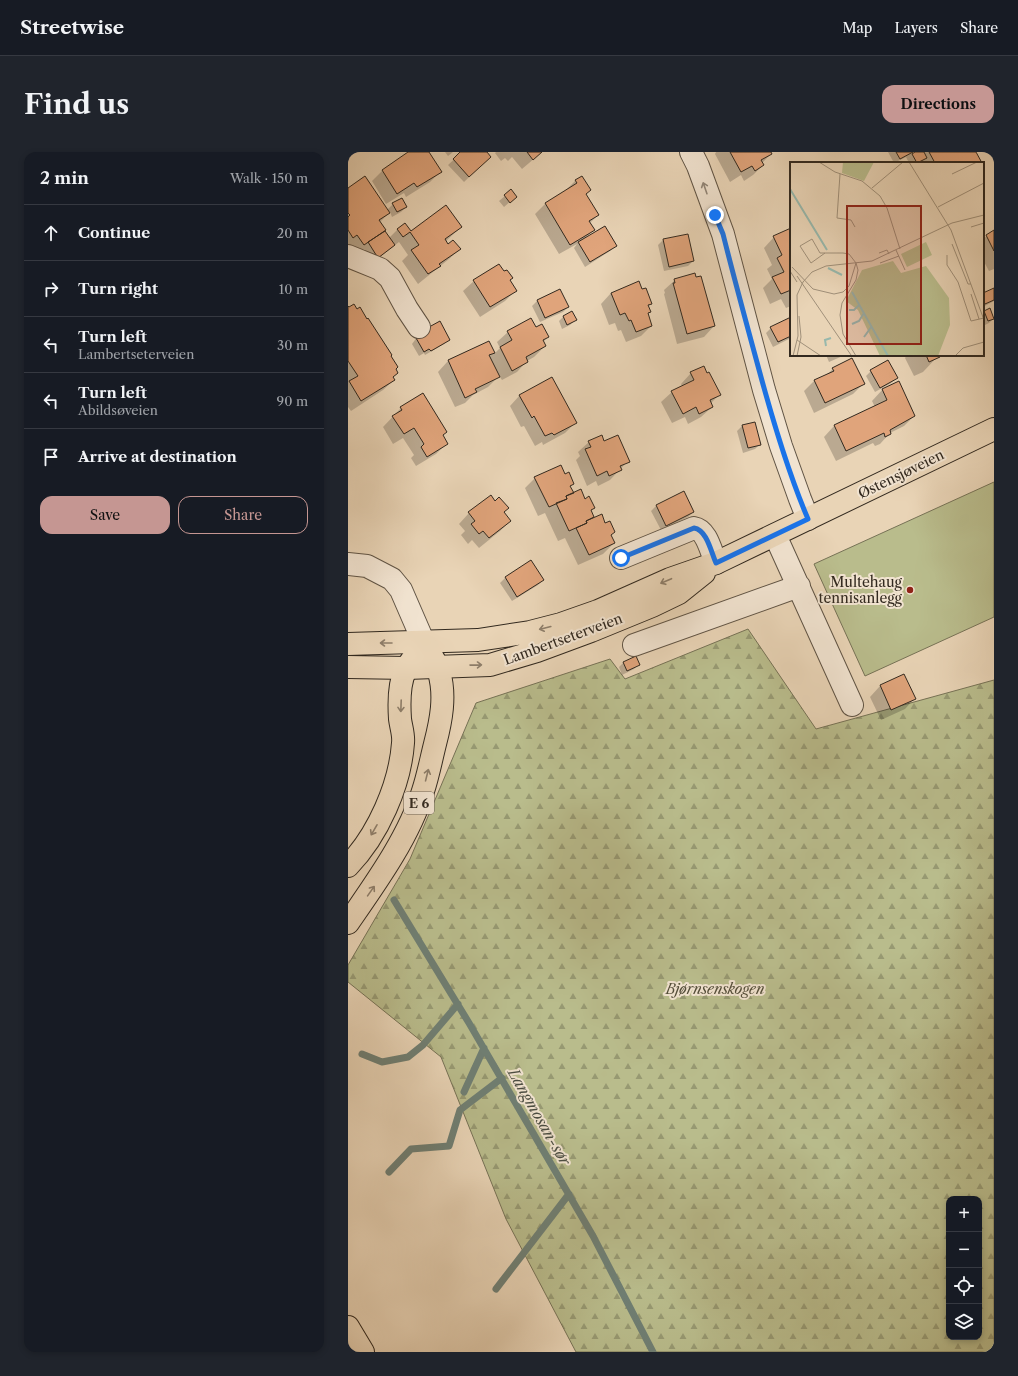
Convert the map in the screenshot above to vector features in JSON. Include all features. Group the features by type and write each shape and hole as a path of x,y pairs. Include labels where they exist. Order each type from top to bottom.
{"main road":[{"name":"Østensjøveien","path":"808,519 994,429"},
{"name":"Lambertseterveien","path":"348,644 424,643 478,640 530,632 561,624 598,611 670,579 716,563 808,519"},
{"name":"Lambertseterveien","path":"348,667 407,668 490,665 537,651 591,632 652,606 679,593 716,563"},
{"name":"E 6","path":"348,866 366,844 374,830 385,810 399,775 403,740 400,717 401,685 407,668 424,643 440,672 442,702 441,715 423,792 409,825 386,867 348,923"},
{"path":"348,1327 363,1352"}],"street":[{"path":"691,152 698,166 723,234 764,390 781,446 808,519"},
{"path":"348,256 380,269 390,278 407,310 419,327"},
{"path":"621,558 694,528 701,531 705,537 716,563"},
{"path":"776,535 852,705"},
{"path":"348,564 367,566 392,579 401,590 424,643"},
{"path":"634,645 799,586"}],"green space":[{"name":"Multehaug tennisanlegg","path":"994,482 994,617 865,676 814,564"},
{"name":"Bjørnsenskogen","path":"748,629 816,729 994,680 994,1352 576,1352 506,1219 441,1057 348,982 348,965 410,859 476,703 610,659 625,679"}],"building":[{"path":"408,152 429,152 442,172 417,187 414,183 397,194 382,170"},
{"path":"460,152 487,152 491,157 469,177 453,159"},
{"path":"527,152 542,152 533,160"},
{"path":"730,152 771,152 772,154 761,160 764,165 755,171 752,166 741,172"},
{"path":"896,152 913,152 900,159"},
{"path":"915,152 924,152 927,158 916,162 912,154"},
{"path":"929,152 976,152 981,162 934,162"},
{"path":"365,176 390,213 379,220 386,230 364,245 357,235 353,238 348,230 348,217 350,215 348,213 348,188"},
{"path":"582,176 591,190 586,194 599,215 589,221 595,230 570,245 545,203 577,183 575,180"},
{"path":"511,189 517,197 510,203 504,195"},
{"path":"402,198 407,207 397,212 392,203"},
{"path":"446,205 462,227 445,239 448,244 453,240 461,249 439,264 441,266 428,274 411,250 419,245 410,232 403,237 397,229 405,223 411,231"},
{"path":"605,226 617,246 590,262 578,242"},
{"path":"790,228 790,290 781,294 772,277 784,272 777,258 782,255 773,236"},
{"path":"994,230 994,251 986,235"},
{"path":"385,231 395,245 378,258 368,242"},
{"path":"688,234 694,261 669,267 663,239"},
{"path":"499,264 504,271 507,270 513,278 510,280 517,291 490,307 473,280"},
{"path":"695,273 696,277 701,276 715,326 687,334 673,283 675,283 674,279"},
{"path":"639,281 642,289 646,288 652,304 648,305 651,312 648,313 652,326 636,332 631,320 629,321 625,313 620,315 611,293"},
{"path":"994,288 994,300 985,304 984,293"},
{"path":"560,289 569,307 545,318 537,300"},
{"path":"354,304 357,309 360,307 367,319 368,318 398,367 396,369 398,373 393,377 395,380 361,401 349,381 358,376 348,361 348,306 349,307"},
{"path":"990,308 994,319 988,321 984,311"},
{"path":"572,311 577,320 567,325 563,316"},
{"path":"790,317 790,336 778,342 770,327"},
{"path":"531,318 536,327 542,324 549,337 543,340 546,346 526,357 528,362 512,371 500,347 512,340 507,331"},
{"path":"440,321 450,340 431,351 429,349 424,352 416,338 421,335 420,332"},
{"path":"489,341 495,353 489,355 500,377 475,389 477,392 465,398 448,360"},
{"path":"926,356 940,356 940,357 929,362"},
{"path":"852,358 865,384 825,403 814,380 834,371 832,368"},
{"path":"888,360 898,378 880,388 870,370"},
{"path":"704,366 707,373 709,372 721,395 710,400 713,407 699,414 696,407 683,414 671,391 694,380 690,372"},
{"path":"552,377 577,423 554,435 552,433 545,436 534,416 532,418 519,395"},
{"path":"899,381 915,416 890,430 891,434 885,437 884,433 846,451 834,425 887,400 882,389"},
{"path":"423,393 447,432 443,435 448,444 427,457 421,447 424,444 414,428 404,434 392,416 402,410 400,407"},
{"path":"755,422 761,445 748,448 742,425"},
{"path":"602,435 604,441 618,435 630,462 620,466 622,470 609,476 607,471 597,476 585,449 591,447 588,441"},
{"path":"561,465 565,474 569,472 574,484 570,486 574,493 566,496 567,499 549,507 534,477"},
{"path":"581,489 585,499 589,496 595,508 591,510 594,517 586,521 587,523 569,531 556,503 567,499 566,496"},
{"path":"684,491 694,512 666,526 656,505"},
{"path":"491,495 495,501 499,497 509,508 504,512 511,521 489,538 483,531 479,534 471,524 475,521 468,512"},
{"path":"602,514 605,523 610,521 615,532 611,535 615,543 589,555 576,528 587,523 586,521"},
{"path":"531,560 544,580 517,597 505,577"},
{"path":"636,656 640,665 627,671 623,662"},
{"path":"904,674 916,699 891,710 880,685"}],"waterway":[{"name":"Langmosan-sør","path":"394,900 469,1023 593,1236 653,1352"},
{"path":"362,1054 382,1062 408,1057 423,1045 458,1004"},
{"path":"464,1092 484,1048"},
{"path":"389,1172 411,1149 449,1146 460,1110 502,1078"},
{"path":"496,1289 569,1194"}],"place":[{"name":"Multehaug tennisanlegg","path":"910,590"}],"route":[{"path":"621,558 694,528 698,528 705,537 716,563 808,519 781,446 764,390 723,234 715,215"}]}
